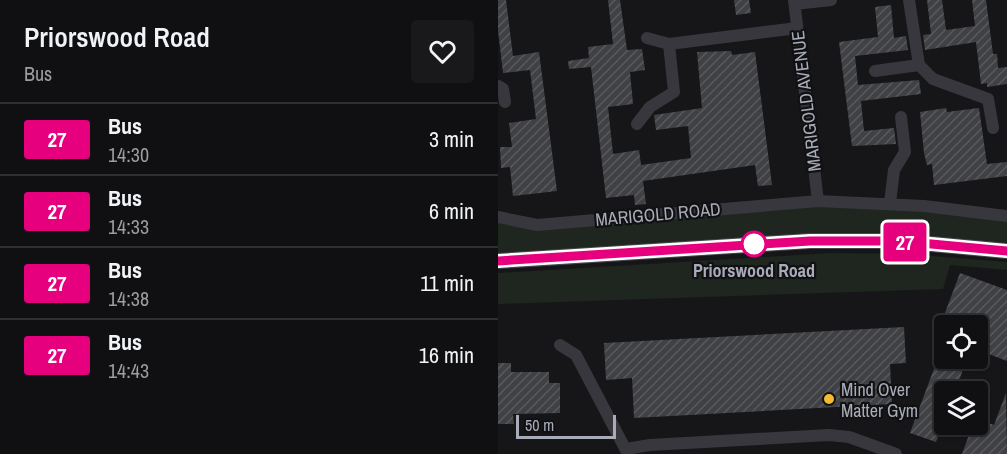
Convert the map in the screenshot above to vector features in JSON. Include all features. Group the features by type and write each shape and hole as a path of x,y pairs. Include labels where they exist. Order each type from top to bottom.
{"street":[{"path":"795,2 831,0"},
{"path":"909,0 919,65 933,79 988,99 993,128"},
{"name":"MARIGOLD AVENUE","path":"795,2 818,201"},
{"path":"647,38 669,44 797,28"},
{"path":"637,124 650,107 674,92 669,44"},
{"path":"875,71 919,65"},
{"path":"498,86 504,89 505,102"},
{"path":"890,203 894,170 905,152 901,117"},
{"name":"MARIGOLD ROAD","path":"498,217 537,225 818,201 890,203 1007,216"},
{"path":"498,261 810,241 899,241 1007,251"},
{"path":"560,345 576,355 627,452 650,444 829,435 849,437 896,454"}],"shaded area":[{"path":"818,201 1007,212 1007,250 899,241 498,262 498,218 537,225"},
{"path":"831,253 908,254 1007,262 1007,270 950,265 943,289 498,304 498,273"}],"building":[{"path":"498,0 506,0 513,56 539,52 557,191 513,196 510,167 501,168 500,147 512,147 509,123 536,119 530,70 503,73 498,30"},
{"path":"608,0 620,0 627,50 642,49 645,70 630,72 633,104 608,107 613,154 639,150 641,165 691,158 688,126 656,130 654,115 702,108 697,52 731,51 732,55 755,52 772,185 758,186 755,165 643,181 646,204 635,205 634,195 606,198 591,67 569,69 568,61 589,58 588,47 613,44"},
{"path":"734,0 749,0 751,13 736,15"},
{"path":"927,0 942,0 946,30 975,26 972,0 986,0 993,54 997,54 998,68 1007,67 1007,84 987,87 987,83 981,84 976,42 925,50 923,35 931,34"},
{"path":"891,5 894,38 906,36 908,50 855,56 858,85 919,80 921,94 861,101 864,131 894,128 896,144 852,146 839,42 878,37 875,7"},
{"path":"946,108 947,112 979,108 987,164 1007,162 1007,176 934,185 932,164 927,165 924,153 920,112"},
{"path":"960,273 1007,290 1007,361 988,354 988,315 944,315"},
{"path":"904,327 906,363 890,364 892,404 634,418 632,378 606,380 604,343"},
{"path":"498,363 511,363 511,372 549,372 549,383 560,383 560,413 513,414 514,424 498,424"},
{"path":"934,369 963,369 959,381 934,381 934,435 939,435 936,442 910,433"},
{"path":"1006,393 1007,454 962,454 969,435 988,435 988,423 994,425"}],"bus line":[{"name":"27","path":"498,261 810,241 899,241 1007,251"}],"place":[{"name":"Priorswood Road","path":"754,244"},
{"name":"Mind Over Matter Gym","path":"829,399"}]}
